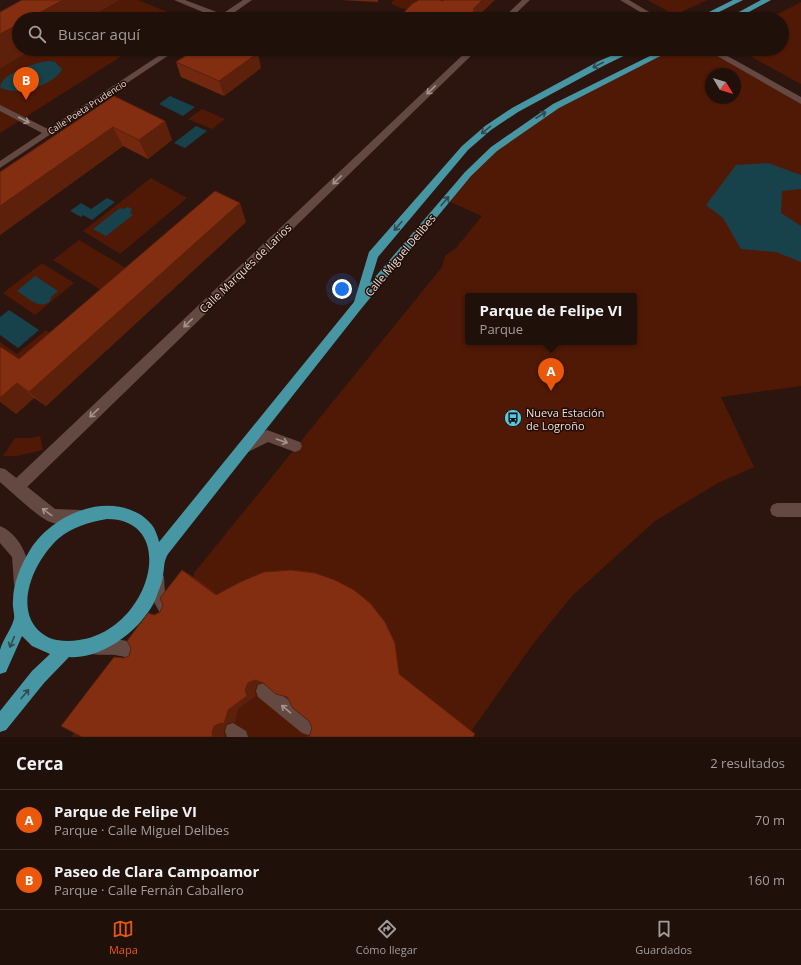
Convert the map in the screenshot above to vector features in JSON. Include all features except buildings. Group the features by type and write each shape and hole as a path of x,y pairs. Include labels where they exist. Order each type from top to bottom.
{"main road":[{"path":"714,12 739,0"},
{"path":"744,12 767,0"},
{"name":"Calle Miguel Delibes","path":"357,306 373,255 465,148 488,128 541,95 618,56"},
{"name":"Calle Miguel Delibes","path":"157,565 163,549 357,306 468,174 494,149 556,106 656,56"},
{"path":"107,512 122,514 135,519 146,528 150,536 153,540 157,565 152,588 144,605 132,621 117,634 100,644 82,650 64,651 45,646 30,634 22,617 19,603 20,588 26,571 35,555 46,540 60,528 84,516 107,512"},
{"path":"150,536 162,537 170,534 183,524"},
{"path":"0,666 12,643 22,617"},
{"path":"0,724 38,677 64,651"}],"street":[{"path":"178,0 207,12"},
{"path":"230,12 248,0"},
{"path":"513,12 526,0"},
{"path":"624,0 645,12"},
{"name":"Calle Poeta Prudencio","path":"0,165 163,56"},
{"name":"Calle Marqués de Larios","path":"17,487 467,56"},
{"path":"721,56 801,101"},
{"path":"0,108 48,132"},
{"path":"244,448 267,436 295,446"},
{"path":"0,474 50,515 71,518 84,516"},
{"path":"777,510 801,510"},
{"path":"0,533 15,549 21,560 20,588"},
{"path":"157,565 158,594 167,611"},
{"path":"82,650 111,646 122,647 137,652"},
{"path":"264,691 308,727"}],"shaded area":[{"path":"120,0 138,0 167,12 99,12"},
{"path":"395,0 443,0 419,12 414,12 393,5 391,2"},
{"path":"647,0 707,0 681,12 669,12"},
{"path":"801,2 801,84 750,56 789,56 789,12 782,12"},
{"path":"22,56 122,56 0,133 0,69"},
{"path":"656,56 721,56 801,101 801,386 721,397 754,467 718,483 655,521 572,596 533,644 467,737 71,737 194,577 194,573 442,267 445,256 456,248 482,216 448,201 494,149 556,106"},
{"path":"202,109 225,119 212,129 188,119"},
{"path":"151,178 187,198 120,254 83,231"},
{"path":"79,240 129,270 104,292 53,260"},
{"path":"42,263 74,283 35,315 3,293"},
{"path":"46,330 52,334 0,376 0,342 17,354"},
{"path":"40,436 43,450 17,456 3,456 15,438 32,438"}],"water":[{"path":"49,61 55,62 62,69 58,75 43,85 15,91 6,90 0,87 2,82 7,77 20,69"},
{"path":"170,96 195,107 183,116 159,104"},
{"path":"196,126 207,131 185,148 174,143"},
{"path":"768,163 801,175 801,189 782,191 781,213 801,226 801,262 776,252 741,249 723,218 706,205 736,165"},
{"path":"107,198 115,202 92,220 83,215 81,217 70,211 81,203 91,209"},
{"path":"128,207 132,209 130,213 133,215 106,236 93,229 120,208 123,209"},
{"path":"35,276 58,291 46,304 38,304 17,291"},
{"path":"9,310 39,330 18,348 0,335 0,317"}],"place":[{"name":"Paseo de Clara Campoamor","path":"26,100"},
{"name":"Parque de Felipe VI","path":"551,391"},
{"name":"Nueva Estación de Logroño","path":"513,418"}]}
